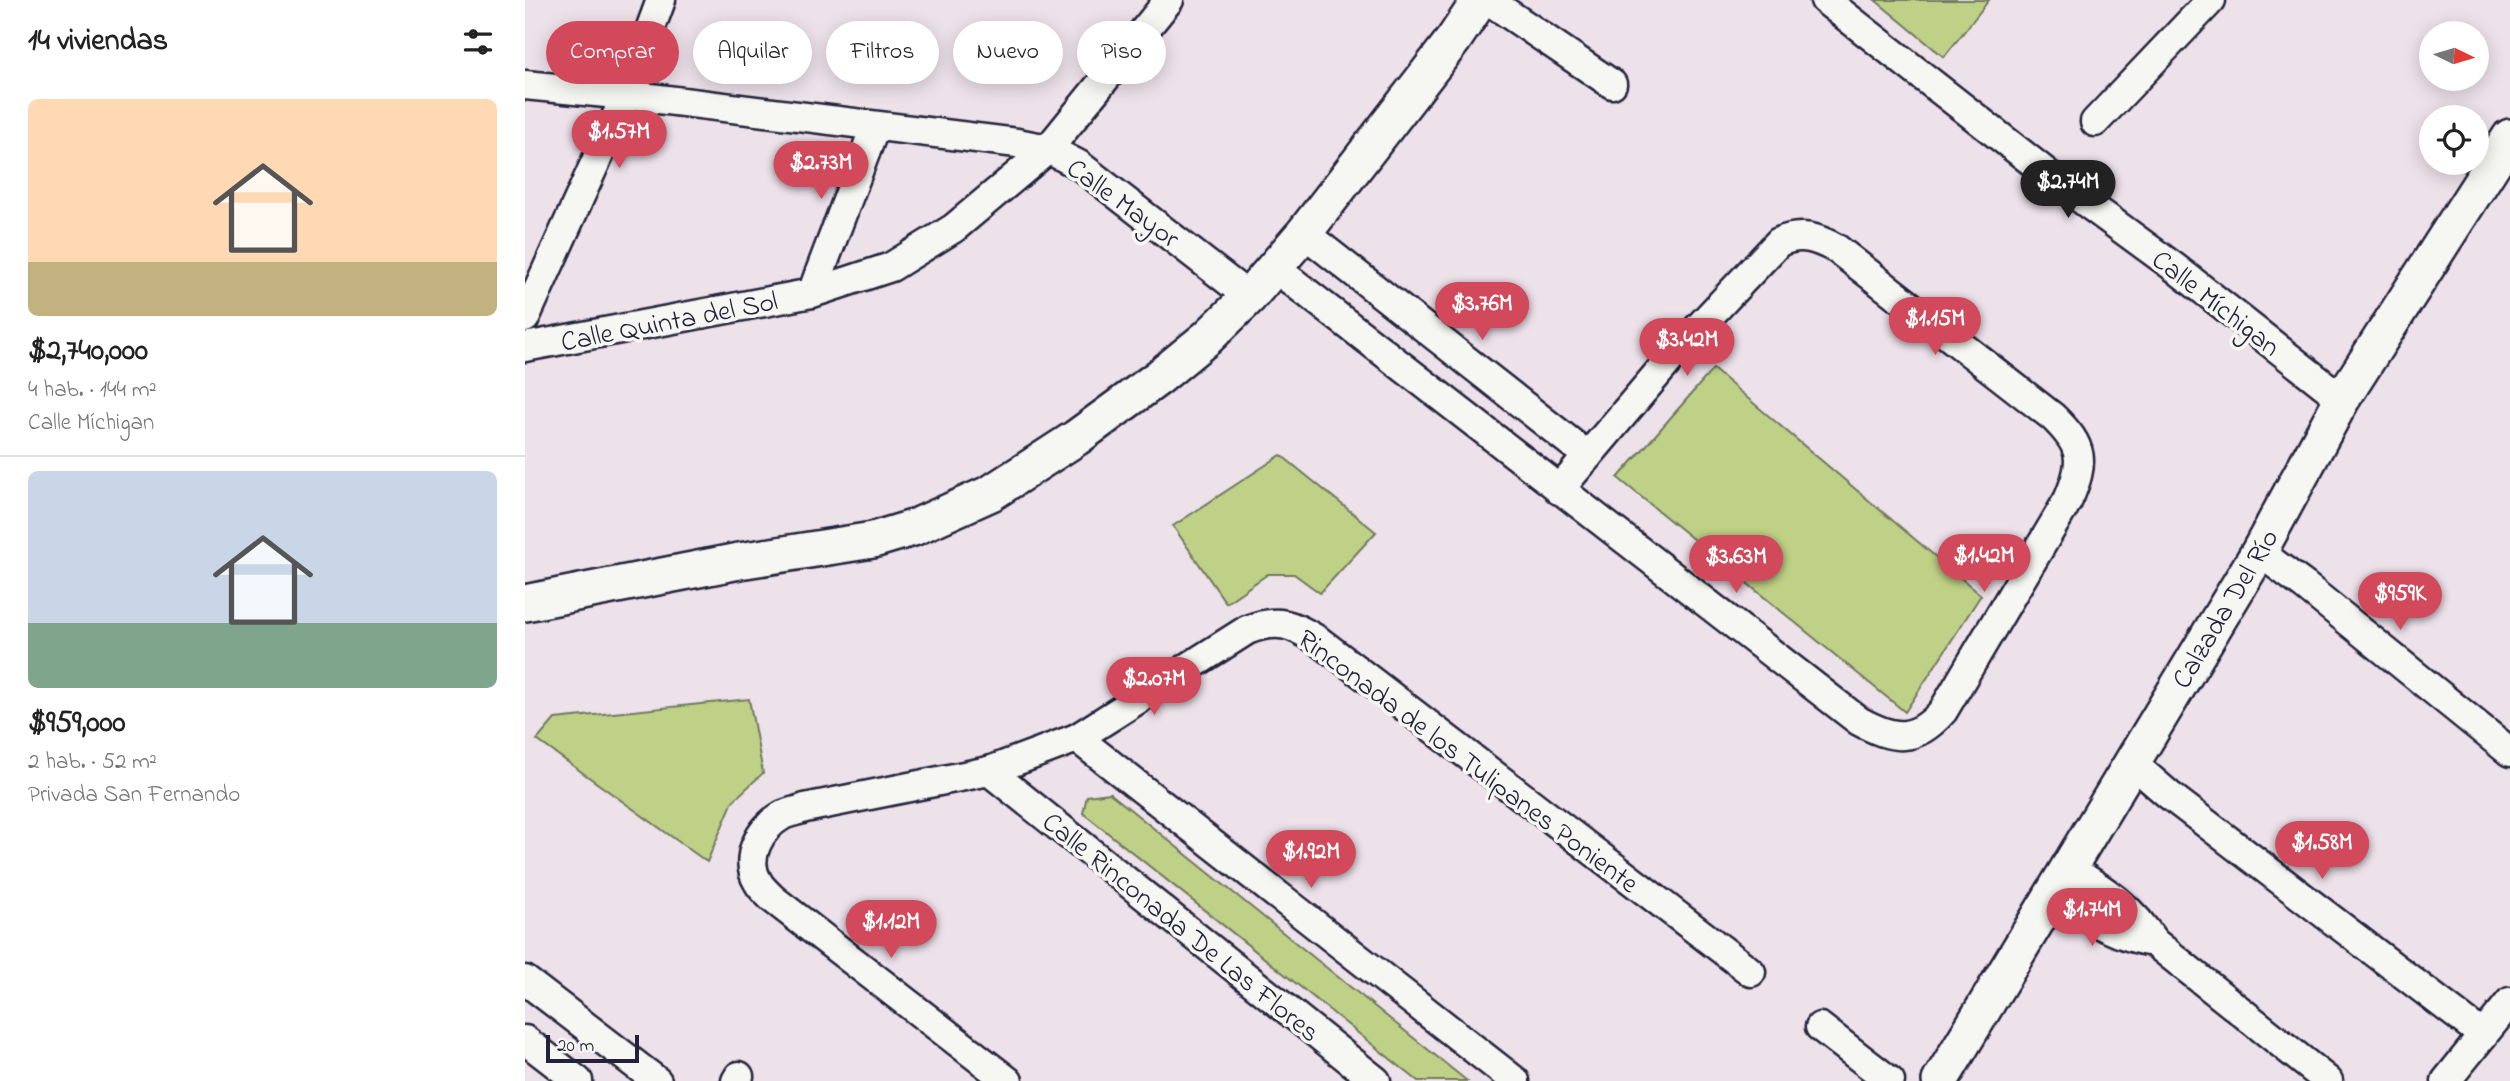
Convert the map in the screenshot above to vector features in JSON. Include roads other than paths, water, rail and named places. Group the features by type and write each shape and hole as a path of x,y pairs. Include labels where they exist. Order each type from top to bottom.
{"street":[{"path":"525,318 626,95 661,0"},
{"name":"Calle Quinta del Sol","path":"525,348 812,293 891,267 954,228 1048,149 1169,0"},
{"path":"525,603 739,561 873,540 948,514 1002,486 1076,438 1159,378 1249,298 1304,233 1454,39 1480,0"},
{"path":"1488,0 1612,84"},
{"name":"Calle Míchigan","path":"1825,0 2058,182 2174,267 2341,399"},
{"path":"2095,122 2211,0"},
{"name":"Calle Mayor","path":"525,85 626,95 1048,149 1079,164 1249,298"},
{"name":"Calle Quinta del Sol","path":"812,293 875,127"},
{"name":"Calzada Del Río","path":"1940,1081 2259,552 2341,399 2510,137"},
{"path":"1304,233 1588,456"},
{"path":"1275,268 1559,490 1859,721 1895,736 1915,734 1930,726 1943,711 2068,500 2081,465 2078,449 2068,431 2053,417 1837,249 1820,240 1792,236 1779,242 1700,327 1559,490"},
{"path":"2259,552 2510,752"},
{"name":"Rinconada de los Tulipanes Poniente","path":"1008,1081 773,899 758,883 753,870 753,847 763,832 782,816 804,808 989,771 1077,738 1247,630 1262,624 1280,623 1298,628 1319,641 1751,972"},
{"path":"1077,738 1515,1081"},
{"path":"2131,764 2483,1035"},
{"name":"Calle Rinconada De Las Flores","path":"989,771 1376,1081"},
{"path":"2060,882 2129,908 2154,942 2328,1081"},
{"path":"525,980 657,1081"},
{"path":"2446,1081 2510,1003"},
{"path":"1820,1027 1890,1081"},
{"path":"525,1040 578,1081"}]}
